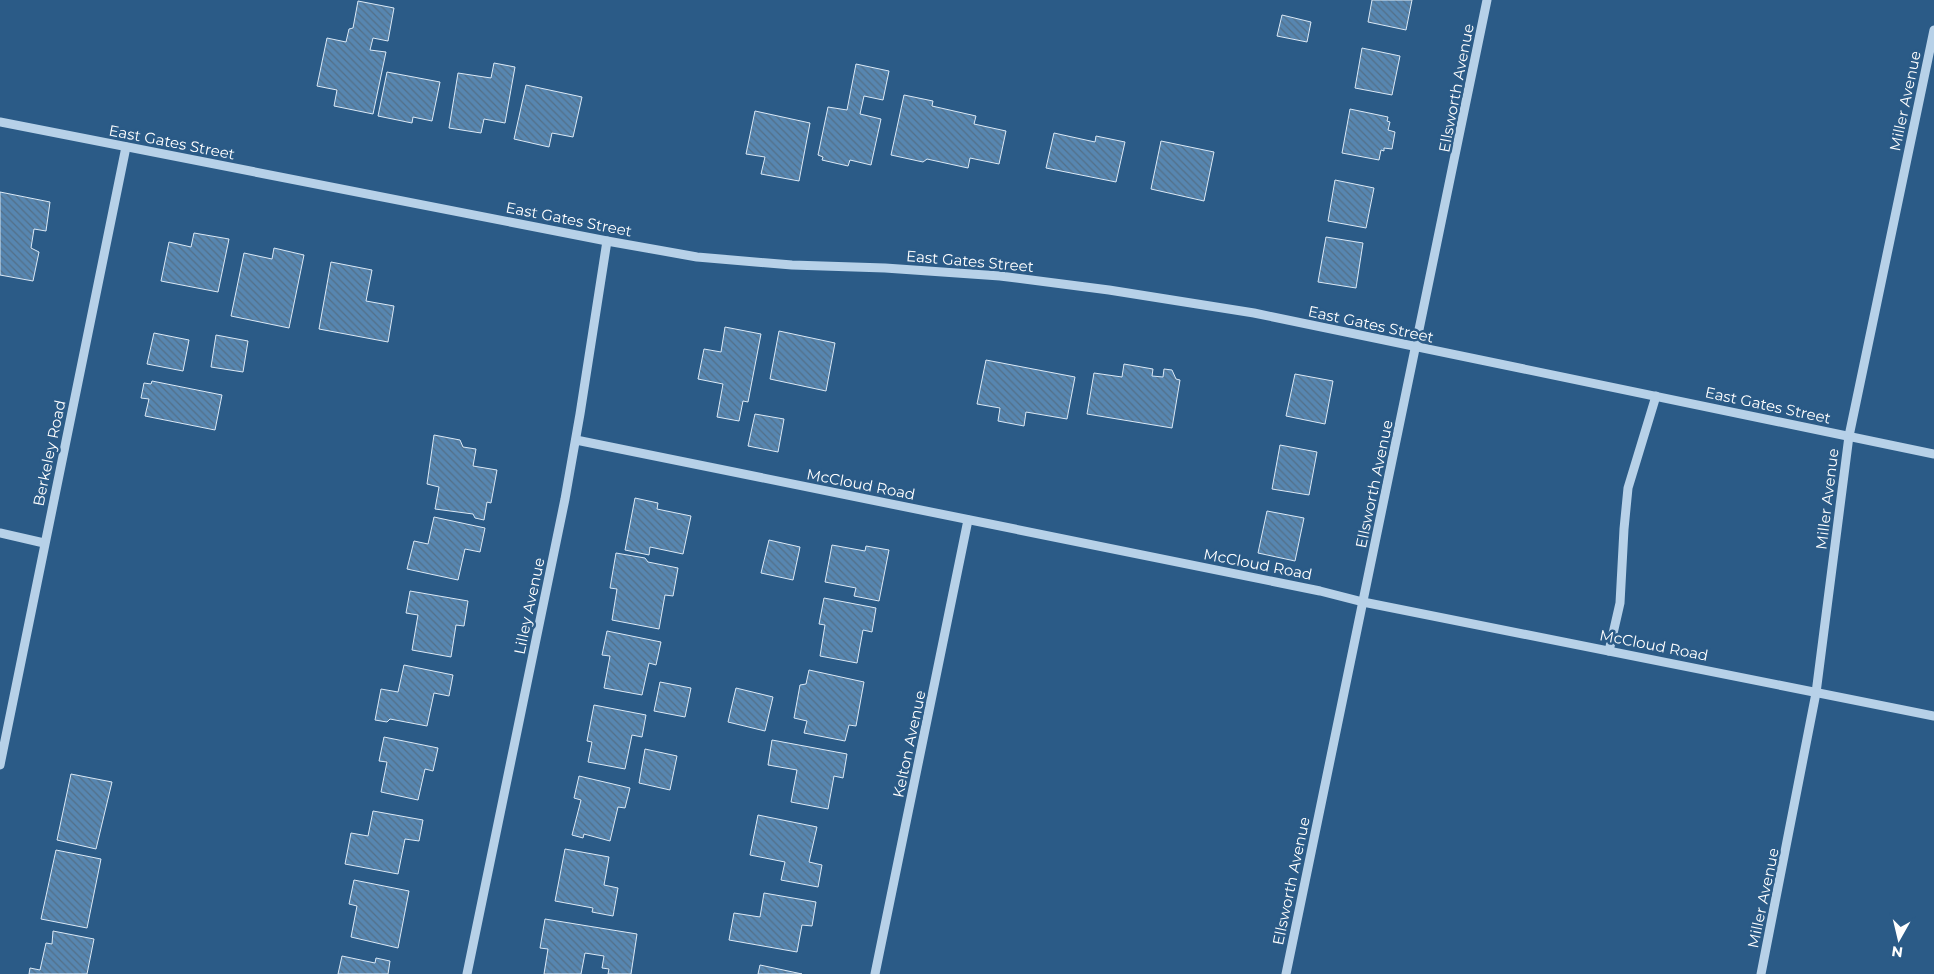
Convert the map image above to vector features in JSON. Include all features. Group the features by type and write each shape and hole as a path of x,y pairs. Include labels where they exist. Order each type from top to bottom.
{"street":[{"name":"Ellsworth Avenue","path":"1286,974 1488,0"},
{"name":"Miller Avenue","path":"1761,974 1816,692 1849,436 1934,30"},
{"name":"East Gates Street","path":"0,122 697,257 792,265 884,268 1000,276 1100,289 1254,313 1934,454"},
{"name":"Berkeley Road","path":"0,766 126,147"},
{"name":"Lilley Avenue","path":"467,974 576,440 607,241"},
{"path":"1609,650 1620,602 1628,488 1656,396"},
{"name":"McCloud Road","path":"576,440 1320,590 1363,602 1934,716"},
{"name":"Kelton Avenue","path":"875,974 968,520"},
{"path":"0,533 44,543"}],"building":[{"path":"1372,0 1412,0 1406,30 1368,22"},
{"path":"358,1 394,8 388,41 373,38 370,50 386,52 373,114 334,106 337,90 317,86 327,38 346,42 349,29 353,28"},
{"path":"1282,15 1311,22 1307,42 1277,36"},
{"path":"1362,48 1400,56 1392,95 1355,88"},
{"path":"494,63 515,67 505,123 484,119 481,133 449,128 458,73 491,78"},
{"path":"856,64 889,71 883,100 864,96 860,114 881,119 871,165 850,160 848,166 822,160 823,157 818,155 828,107 847,110"},
{"path":"387,72 440,82 432,121 413,117 412,123 378,116"},
{"path":"526,85 582,97 573,137 552,133 549,147 514,139"},
{"path":"904,95 933,101 932,106 976,116 974,124 1006,131 999,164 970,158 968,168 927,159 923,162 891,155"},
{"path":"1350,109 1388,117 1387,121 1390,122 1388,130 1395,132 1392,149 1384,148 1384,151 1381,150 1379,160 1342,153"},
{"path":"755,111 810,123 799,181 761,174 765,157 746,154"},
{"path":"1054,133 1095,142 1096,136 1125,142 1116,182 1046,168"},
{"path":"1161,141 1214,152 1204,201 1151,189"},
{"path":"1335,180 1374,188 1366,228 1328,221"},
{"path":"0,192 50,202 46,231 34,229 31,248 39,252 33,281 0,275"},
{"path":"194,233 229,239 218,292 161,281 169,242 191,247"},
{"path":"1326,237 1363,243 1356,288 1318,282"},
{"path":"274,248 304,255 289,328 231,316 244,253 272,259"},
{"path":"331,262 372,270 366,301 394,306 388,342 319,329"},
{"path":"725,327 761,334 748,402 743,401 739,421 717,417 723,384 698,379 704,349 721,352"},
{"path":"779,331 835,343 826,391 770,379"},
{"path":"154,333 189,340 183,371 147,364"},
{"path":"216,335 248,341 243,372 211,367"},
{"path":"986,360 1075,377 1067,419 1026,412 1024,426 998,421 1000,408 977,404"},
{"path":"1124,364 1153,369 1152,376 1163,377 1164,369 1172,370 1176,379 1180,380 1172,428 1087,414 1094,373 1122,377"},
{"path":"1295,374 1333,381 1325,424 1286,416"},
{"path":"152,381 222,395 215,430 145,416 149,399 141,398 144,383 151,384"},
{"path":"755,414 784,419 778,452 748,446"},
{"path":"434,435 460,440 463,447 476,449 473,466 497,470 491,503 487,502 484,520 475,518 473,514 435,509 439,487 427,484"},
{"path":"1280,445 1317,452 1309,495 1272,489"},
{"path":"635,498 658,503 657,509 691,516 683,554 650,547 649,555 625,550"},
{"path":"1267,511 1304,518 1295,561 1258,553"},
{"path":"434,517 485,528 480,552 465,549 458,580 407,569 414,541 428,544"},
{"path":"769,540 800,547 793,580 761,573"},
{"path":"832,545 865,551 866,546 889,550 879,601 854,596 856,588 825,582"},
{"path":"616,553 645,558 648,562 678,568 673,596 665,595 659,629 612,620 617,589 610,588"},
{"path":"410,591 468,601 464,626 456,625 451,657 412,650 418,615 406,613"},
{"path":"824,598 876,608 872,632 863,630 857,663 820,656 825,625 819,624"},
{"path":"607,631 661,642 656,665 649,663 642,695 604,688 610,656 602,655"},
{"path":"404,665 453,675 449,696 434,693 427,726 390,719 387,722 375,720 381,689 398,692"},
{"path":"809,670 864,682 856,726 849,725 845,741 804,733 807,721 794,718 800,685 806,684"},
{"path":"660,682 691,688 685,717 654,711"},
{"path":"736,688 773,697 765,731 728,722"},
{"path":"594,705 646,715 642,737 632,735 625,769 588,762 592,742 587,741"},
{"path":"384,737 438,748 433,771 425,769 418,800 381,792 387,762 379,761"},
{"path":"772,740 847,754 843,778 834,776 828,809 791,802 797,770 768,765"},
{"path":"645,749 677,756 670,790 639,783"},
{"path":"71,774 112,782 96,849 57,840"},
{"path":"579,776 630,788 625,808 618,807 610,841 584,834 583,838 572,835 581,800 574,798"},
{"path":"373,811 423,820 419,841 405,839 398,874 345,864 351,833 368,836"},
{"path":"758,815 817,827 809,862 822,865 818,887 781,880 785,862 750,855"},
{"path":"565,849 609,857 604,885 618,888 613,916 592,912 593,908 555,901"},
{"path":"56,850 101,859 87,928 41,919"},
{"path":"354,880 409,891 398,948 351,937 357,906 349,904"},
{"path":"764,893 816,902 812,926 802,925 797,952 729,940 734,913 760,917"},
{"path":"545,919 637,934 631,974 608,974 609,969 602,968 604,956 585,953 581,974 544,974 548,949 540,948"},
{"path":"53,931 94,939 87,974 29,974 30,968 40,970 46,943 52,944"},
{"path":"342,956 375,963 376,958 390,961 388,974 338,974"},
{"path":"760,965 802,974 758,974"}]}
